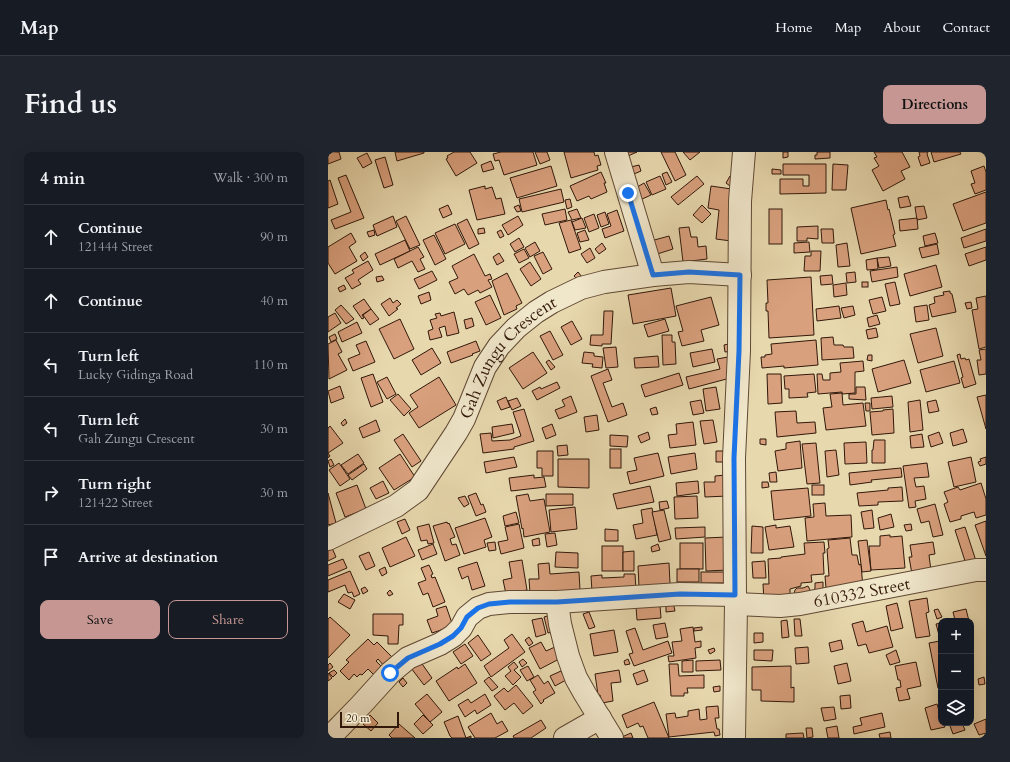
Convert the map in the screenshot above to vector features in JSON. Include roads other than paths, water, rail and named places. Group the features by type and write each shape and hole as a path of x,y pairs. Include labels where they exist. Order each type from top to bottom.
{"street":[{"path":"616,152 653,275"},
{"path":"734,738 736,600 734,458 739,351 740,201 744,152"},
{"name":"Gah Zungu Crescent","path":"328,539 396,506 418,490 464,419 485,367 499,346 516,328 536,312 552,302 581,288 604,282 653,275 689,272 740,275"},
{"name":"610332 Street","path":"339,735 390,673 408,658 440,644 453,636 461,628 467,617 478,608 489,604 510,602 557,602 680,594 780,606 800,604 976,570 986,570"},
{"path":"557,602 560,624 568,656 584,694 612,738"},
{"path":"565,738 600,718"}]}
